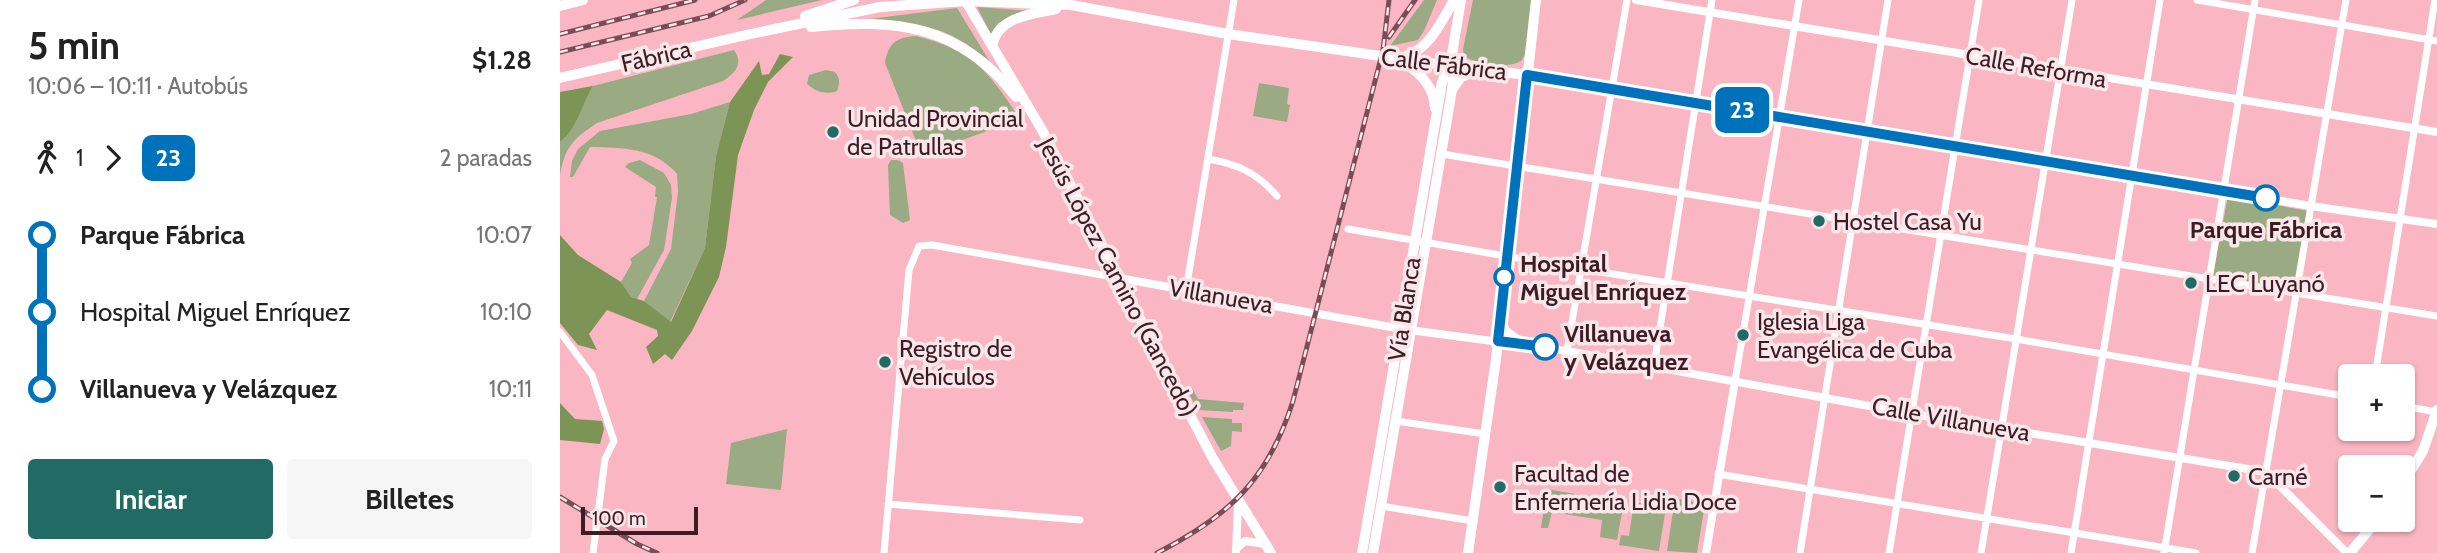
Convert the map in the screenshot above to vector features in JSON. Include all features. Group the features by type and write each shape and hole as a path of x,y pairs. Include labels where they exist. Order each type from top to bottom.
{"main road":[{"path":"560,6 583,0"},
{"name":"Fábrica","path":"753,33 854,0"},
{"name":"Calle Fábrica","path":"1048,0 1073,2 1228,34 1527,75"},
{"path":"1399,59 1411,55 1427,44 1454,0"},
{"name":"Vía Blanca","path":"1421,242 1442,154 1452,90 1450,66 1461,0"},
{"path":"1468,553 1498,341 1536,0"},
{"name":"Fábrica","path":"560,78 753,33 880,7 965,1"},
{"name":"Calle Fábrica","path":"965,1 1073,2"},
{"name":"Jesús López Camino (Gancedo)","path":"965,1 1042,130 1203,442 1268,549"},
{"path":"992,46 995,34 1003,25 1073,2"},
{"path":"753,33 827,25 877,25 908,27 945,37 974,54 997,74 1042,130"},
{"path":"1399,59 1418,72 1428,84 1435,100 1436,116"},
{"name":"Vía Blanca","path":"1373,553 1396,421 1436,116 1442,82 1450,66"},
{"path":"1452,90 1461,77 1480,70"},
{"path":"1500,311 1505,331 1524,344"},
{"name":"Vía Blanca","path":"1362,553 1407,330"},
{"path":"2415,464 2434,434 2437,411"},
{"path":"2348,553 2366,532"}],"street":[{"path":"1186,289 1234,0"},
{"path":"1567,351 1627,0"},
{"name":"Calle Reforma","path":"1636,0 2437,132"},
{"path":"1654,366 1712,0"},
{"path":"1706,553 1800,0"},
{"path":"1800,553 1888,0"},
{"path":"1889,553 1979,0"},
{"path":"1981,553 2072,0"},
{"path":"2071,553 2160,0"},
{"path":"2197,0 2433,40"},
{"path":"2164,550 2255,0"},
{"path":"2252,553 2346,0"},
{"path":"2377,364 2415,130 2433,40 2435,0"},
{"name":"Calle Fábrica","path":"1527,75 2311,206 2437,224"},
{"path":"1442,154 2437,317"},
{"path":"1208,159 1244,167 1263,180 1277,196"},
{"path":"1348,229 2338,395"},
{"name":"Villanueva","path":"888,504 909,270 919,246 932,245 1407,330 1524,344"},
{"path":"560,332 592,375 614,441 605,459 593,553"},
{"name":"Calle Villanueva","path":"1524,344 1913,414 2266,472"},
{"path":"2415,408 2437,411"},
{"path":"1396,421 1485,434"},
{"path":"2266,472 2348,553"},
{"path":"1718,474 2164,550 2196,553"},
{"path":"1236,551 1238,503"},
{"path":"884,553 888,504 1080,520"},
{"path":"1381,506 1473,521"},
{"path":"1236,551 1245,541 1252,541 1268,549"}],"green space":[{"path":"766,0 822,0 737,20"},
{"path":"1424,0 1437,0 1418,40 1390,46"},
{"path":"1473,0 1532,0 1525,55 1521,61 1508,65 1492,65 1464,56"},
{"path":"977,7 1031,11 998,23 991,34"},
{"path":"957,8 990,62 962,41 935,29 861,20"},
{"path":"916,36 952,48 978,65 999,88 1020,119 924,154 920,151 885,63 888,51 894,43"},
{"path":"734,50 738,60 737,68 723,81 597,123 571,144 560,175 560,142 575,124 593,86"},
{"path":"780,54 793,57 768,82 754,110 738,155 726,247 719,277 692,331 672,360 665,354 653,364 646,347 658,336 657,330 607,310 589,334 597,350 578,345 560,323 560,235 578,255 621,282 631,297 644,301 671,322 705,248 716,156 730,102 759,61 762,75 769,74"},
{"path":"826,70 835,72 838,76 837,91 821,92 807,84 809,75"},
{"path":"1259,83 1289,88 1287,122 1253,116"},
{"path":"593,86 575,124 560,142 560,92"},
{"path":"730,102 716,156 705,248 670,322 644,301 671,249 678,192 677,174 668,165 648,154 626,149 590,147 573,177 570,177 572,161 578,149 600,131 691,114"},
{"path":"640,160 664,173 671,185 672,198 664,250 637,299 631,297 621,282 632,263 630,259 649,245 657,197 656,187 625,167"},
{"path":"891,160 903,163 910,220 903,223 890,215 888,165"},
{"name":"Parque Fábrica","path":"2228,196 2308,211 2294,290 2213,275"},
{"path":"1192,388 1198,399 1244,403 1243,410 1198,410 1187,390"},
{"path":"560,403 575,419 602,421 604,429 600,444 560,440"},
{"path":"1202,417 1232,419 1232,423 1242,423 1242,432 1232,431 1231,446 1221,451"},
{"path":"787,429 781,490 726,484 731,443"},
{"path":"1547,489 1575,494 1574,502 1597,503 1598,496 1624,501 1617,540 1600,537 1602,520 1552,512 1548,528 1541,528"},
{"path":"1675,498 1705,504 1697,553 1667,551"},
{"path":"1634,502 1666,507 1659,551 1619,545 1621,535 1629,536"}],"railway":[{"path":"560,34 695,0"},
{"path":"560,52 709,16 745,0"},
{"path":"1157,553 1205,525 1243,493 1258,474 1283,429 1293,401 1383,50 1389,0"},
{"path":"1389,37 1415,0"},
{"path":"560,497 637,544 657,553"}],"bus line":[{"name":"23","path":"1545,347 1498,341 1527,75 2266,198"}],"place":[{"name":"Unidad Provincial de Patrullas","path":"833,132"},
{"name":"Parque Fábrica","path":"2266,198"},
{"name":"Hostel Casa Yu","path":"1819,221"},
{"name":"Hospital Miguel Enríquez","path":"1504,277"},
{"name":"LEC Luyanó","path":"2191,283"},
{"name":"Iglesia Liga Evangélica de Cuba","path":"1743,335"},
{"name":"Villanueva y Velázquez","path":"1545,347"},
{"name":"Registro de Vehículos","path":"885,362"},
{"name":"Carné","path":"2234,476"},
{"name":"Facultad de Enfermería Lidia Doce","path":"1500,487"}]}
